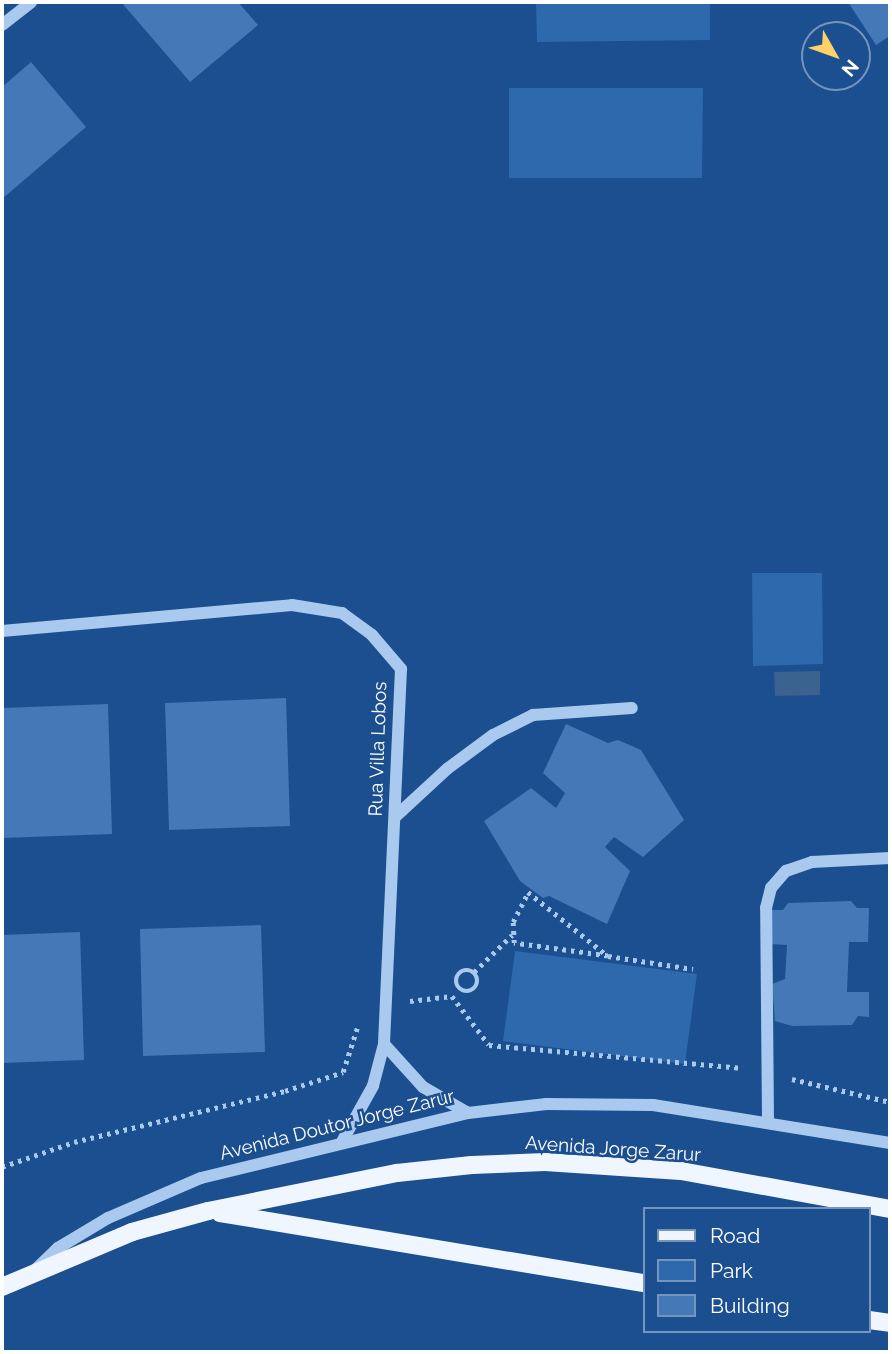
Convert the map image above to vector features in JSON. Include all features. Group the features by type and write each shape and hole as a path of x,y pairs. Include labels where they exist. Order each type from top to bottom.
{"main road":[{"name":"Avenida Jorge Zarur","path":"2,1287 132,1232 208,1211 397,1173 545,1161 681,1171 890,1209"},
{"name":"Avenida Jorge Zarur","path":"208,1211 644,1283"},
{"path":"871,1320 890,1323"}],"street":[{"path":"2,25 31,2"},
{"name":"Rua Villa Lobos","path":"2,631 292,605 342,613 372,635 401,669 384,1044 373,1086 343,1140"},
{"path":"395,817 456,762 493,735 533,715 632,708"},
{"path":"768,1121 766,908 771,888 786,871 812,862 890,858"},
{"path":"384,1044 423,1087 468,1113"},
{"name":"Avenida Doutor Jorge Zarur","path":"27,1278 58,1248 148,1199 201,1178 343,1140 468,1113 605,1102 768,1121 890,1143"}],"path":[{"path":"608,956 528,892 513,922 514,943 693,969"},
{"path":"474,972 478,985 470,992 459,990 459,972 474,972 512,935"}],"green space":[{"path":"536,2 710,2 710,40 537,42"},
{"path":"509,88 703,88 702,178 509,178"},
{"path":"752,573 822,573 823,664 753,666"},
{"path":"515,951 697,974 685,1064 503,1041"}],"shaded area":[{"path":"820,671 820,695 775,696 774,672"}],"building":[{"path":"121,2 238,2 258,25 190,82"},
{"path":"848,2 890,2 890,36 876,45 871,37 871,21 860,21"},
{"path":"31,62 86,127 2,199 2,87"},
{"path":"286,698 290,826 169,830 165,703"},
{"path":"108,704 112,834 2,838 2,708"},
{"path":"566,724 608,743 618,740 641,750 684,820 643,857 614,837 605,847 630,871 607,924 549,896 543,898 520,881 484,821 531,788 556,808 565,793 543,773"},
{"path":"851,901 857,908 869,908 868,942 849,942 847,992 869,992 869,1017 858,1016 852,1025 792,1026 775,1021 772,984 785,979 787,945 770,944 771,910 783,910 788,903"},
{"path":"261,925 265,1052 143,1056 140,929"},
{"path":"80,932 84,1060 2,1063 2,935"}]}
